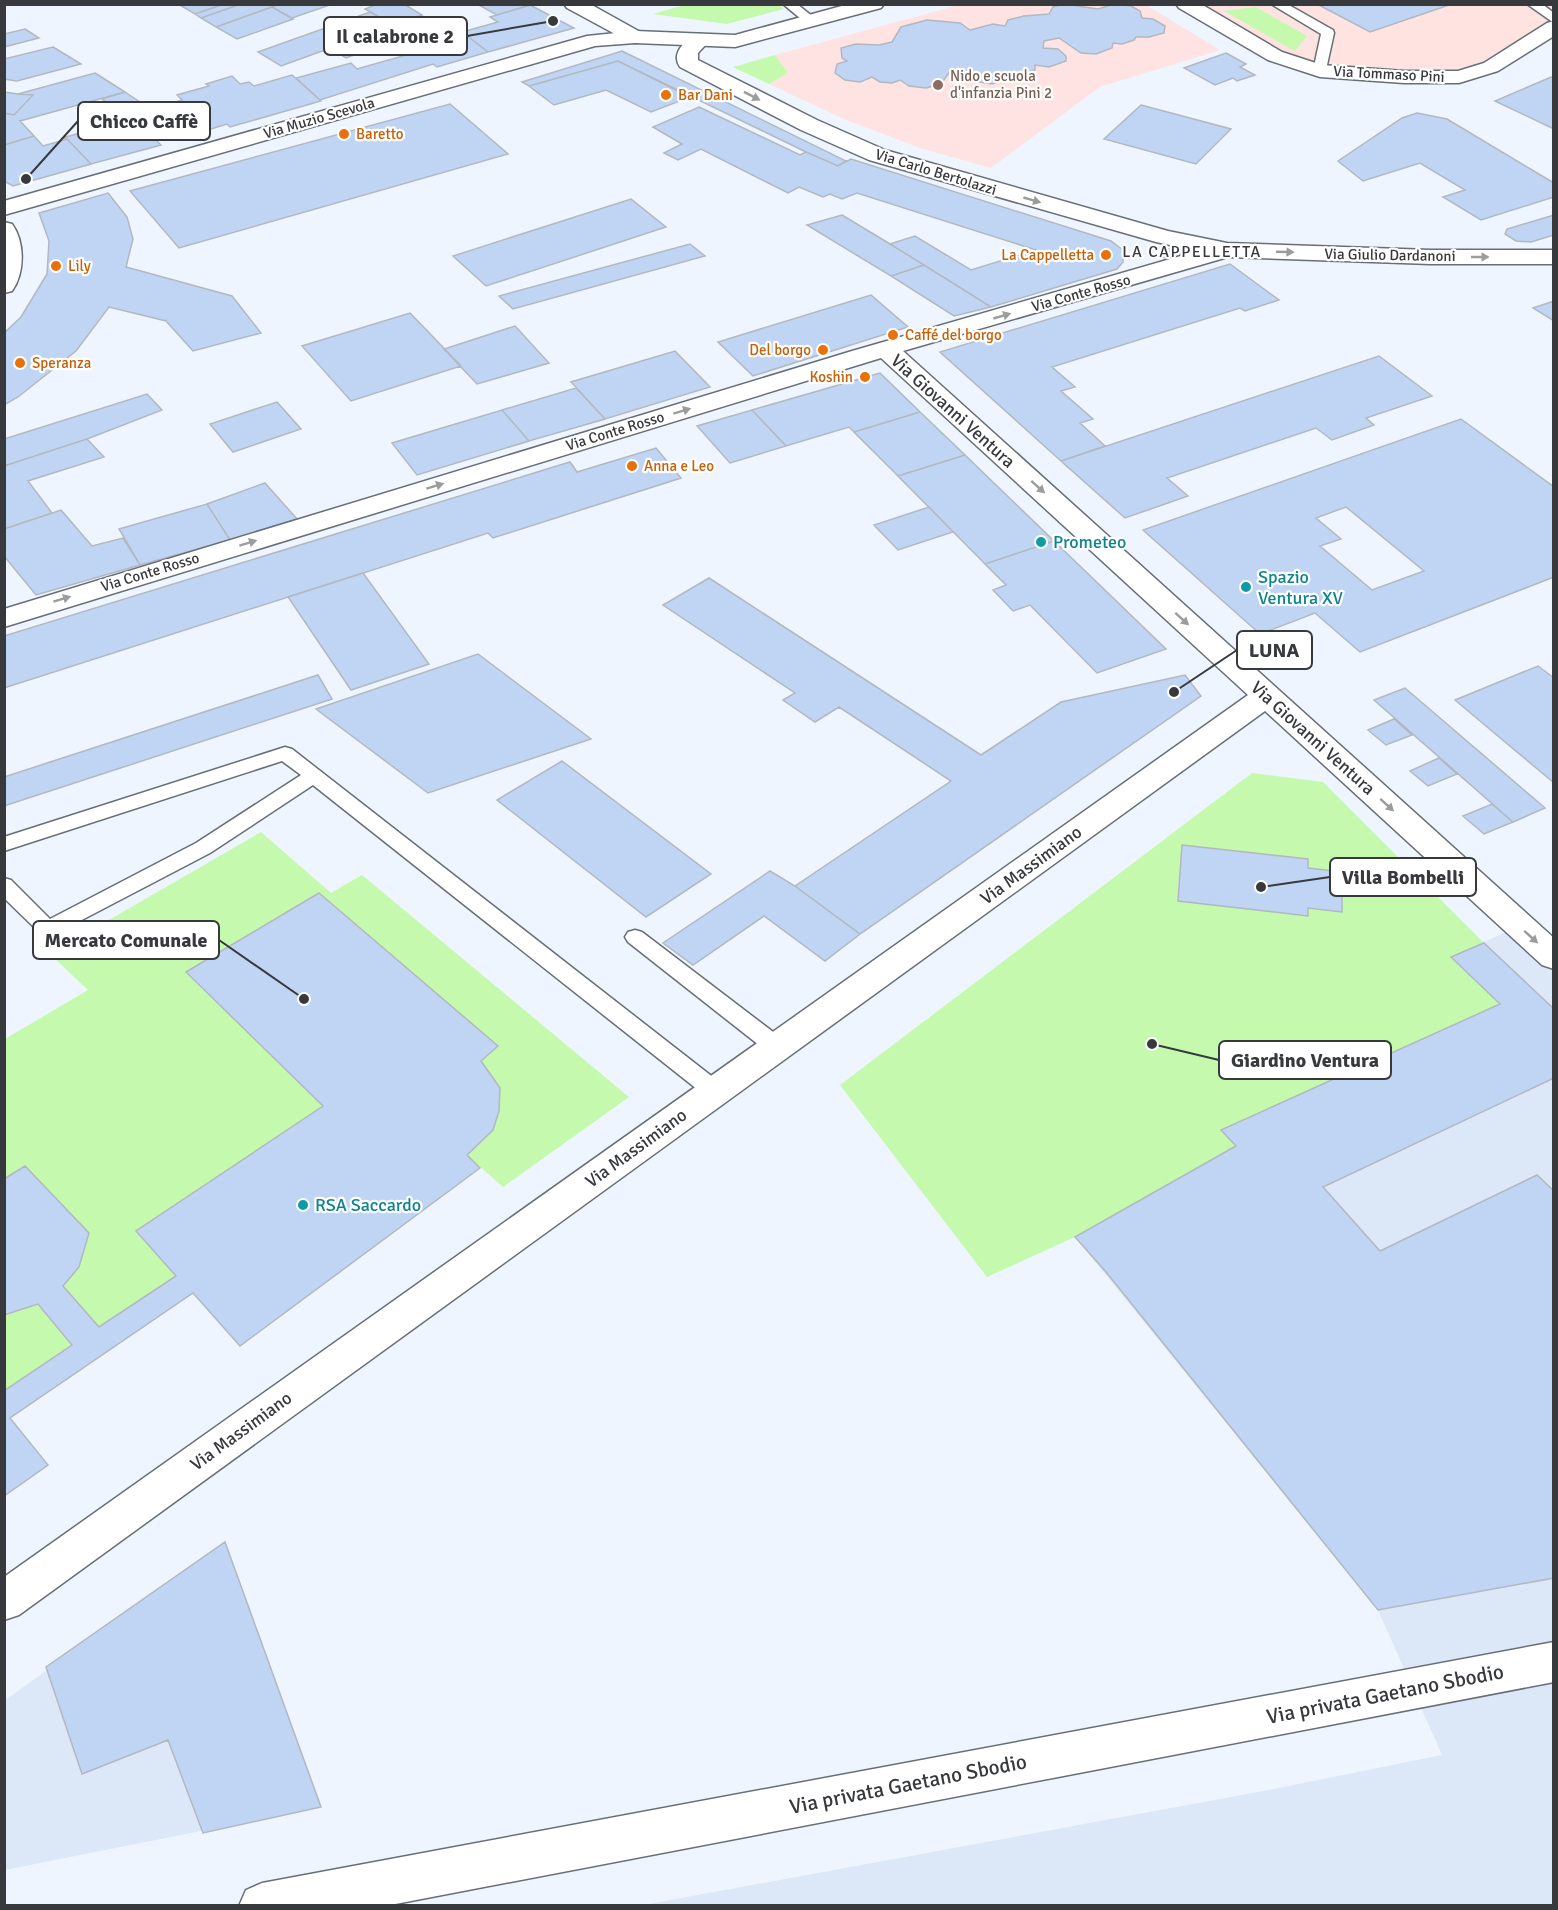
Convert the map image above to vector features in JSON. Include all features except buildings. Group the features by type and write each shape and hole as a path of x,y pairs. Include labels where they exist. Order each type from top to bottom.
{"street":[{"path":"574,4 635,37 735,41 874,4"},
{"name":"Via Tommaso Pini","path":"1186,4 1275,56 1320,70 1404,77 1460,77 1491,68 1554,27"},
{"name":"Via Muzio Scevola","path":"4,208 594,40 635,37"},
{"name":"Via Carlo Bertolazzi","path":"700,40 688,51 687,63 799,120 877,155 1140,231 1227,250"},
{"path":"4,229 10,253 8,277 4,286"},
{"name":"Via Giulio Dardanoni","path":"1227,250 1431,257 1554,257"},
{"name":"Via Conte Rosso","path":"5,617 886,349 1227,250"},
{"name":"Via Giovanni Ventura","path":"886,349 1554,957"},
{"name":"Via Massimiano","path":"4,1601 1267,695"},
{"name":"Via privata Gaetano Sbodio","path":"262,1905 1554,1662"}],"lane":[{"name":"Via Tommaso Pini","path":"1277,4 1328,33 1320,70"},
{"path":"1533,4 1554,19"},
{"path":"789,5 812,21"},
{"path":"4,844 285,753 715,1091"},
{"path":"4,885 48,929 203,848 314,776"},
{"path":"635,937 777,1047"}],"shaded area":[{"path":"1553,4 1554,19 1486,63 1454,72 1402,73 1327,68 1278,53 1195,5"},
{"name":"Nido e scuola d'infanzia Pini 2","path":"959,5 1146,5 1220,50 1100,87 991,168 920,148 846,120 769,84 788,73 775,55"},
{"path":"1519,926 1553,957 1553,1905 638,1906 1269,1790 1442,1755 1378,1610 1075,1237 1235,1147 1221,1130 1451,957"},
{"path":"225,1542 321,1807 5,1870 4,1701"}],"green space":[{"path":"688,4 778,4 784,9 727,24 653,14"},
{"path":"1256,7 1307,36 1295,51 1224,11"},
{"path":"775,55 788,73 769,84 733,67"},
{"path":"1252,773 1323,782 1484,943 1452,957 1500,1004 1222,1130 1236,1146 1075,1237 987,1277 840,1085"},
{"path":"261,832 331,893 362,875 629,1097 503,1187 467,1155 493,1130 499,1111 500,1088 481,1061 498,1046 319,893 186,972 323,1106 136,1230 176,1276 99,1327 63,1286 79,1267 89,1233 5,1179 5,1039 88,990 50,954"},
{"path":"38,1304 72,1345 5,1391 5,1315"}],"place":[{"name":"Il calabrone 2","path":"553,21"},
{"name":"Nido e scuola d'infanzia Pini 2","path":"938,85"},
{"name":"Bar Dani","path":"666,95"},
{"name":"Baretto","path":"344,134"},
{"name":"Chicco Caffè","path":"26,179"},
{"name":"La Cappelletta","path":"1106,255"},
{"name":"Lily","path":"56,266"},
{"name":"Caffé del borgo","path":"893,335"},
{"name":"Del borgo","path":"823,350"},
{"name":"Speranza","path":"20,363"},
{"name":"Koshin","path":"865,377"},
{"name":"Anna e Leo","path":"632,466"},
{"name":"Prometeo","path":"1041,542"},
{"name":"Spazio Ventura XV","path":"1246,587"},
{"name":"LUNA","path":"1174,692"},
{"name":"Villa Bombelli","path":"1261,887"},
{"name":"Mercato Comunale","path":"304,999"},
{"name":"Giardino Ventura","path":"1152,1044"},
{"name":"RSA Saccardo","path":"303,1205"}],"district":[{"name":"LA CAPPELLETTA","path":"1192,252"}]}
